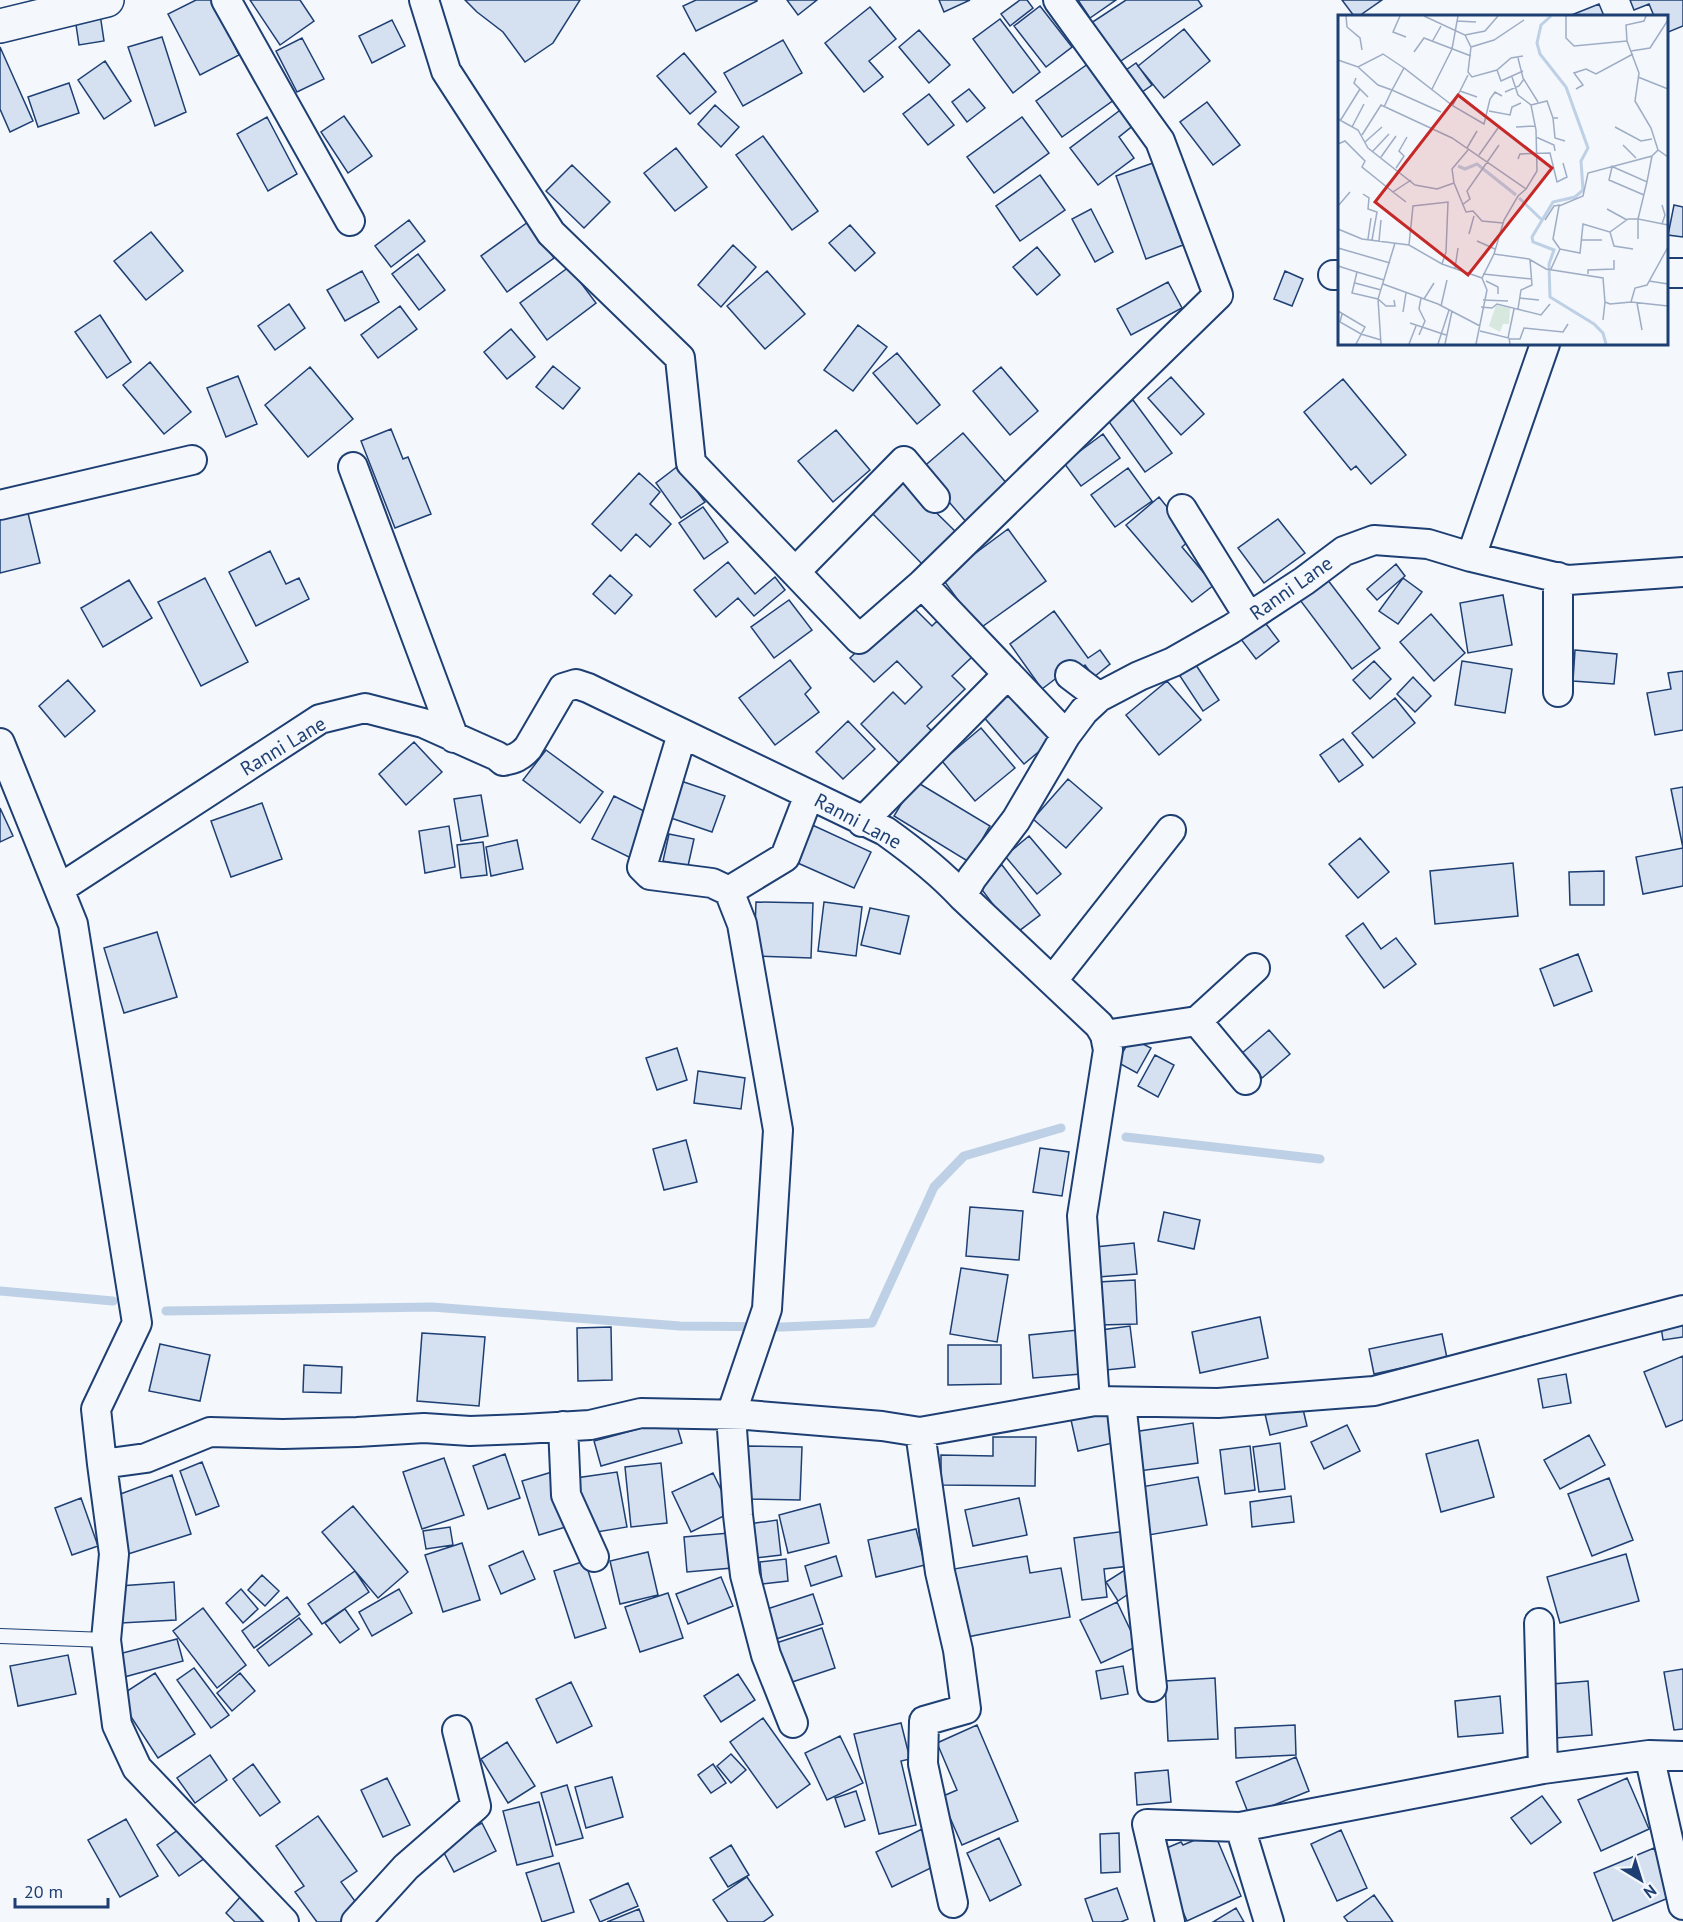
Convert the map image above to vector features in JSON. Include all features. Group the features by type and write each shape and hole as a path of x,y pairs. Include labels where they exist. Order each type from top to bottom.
{"street":[{"path":"0,26 107,0"},
{"path":"226,0 350,221"},
{"path":"424,0 446,71 551,233 680,358 691,464 859,639 922,584 1218,296 1160,141 1058,0"},
{"path":"1472,557 1545,345"},
{"path":"0,505 192,460"},
{"path":"795,572 903,461 935,498"},
{"path":"353,467 454,738"},
{"path":"1182,510 1249,617"},
{"name":"Ranni Lane","path":"58,889 320,719 365,708 423,723 497,756 503,761 521,756 563,688 576,684 885,831 918,854 944,876 962,896 972,878 1016,820 1066,735 1084,711 1099,697 1139,676 1173,662 1249,617 1304,581 1344,551 1374,540 1428,544 1568,580 1683,572"},
{"path":"1558,578 1558,692"},
{"path":"922,584 1066,735"},
{"path":"862,822 1008,674"},
{"path":"1070,675 1099,697"},
{"path":"682,734 642,867 650,874 712,884 729,891 742,924 778,1130 767,1310 731,1415 738,1515 746,1575 766,1655 793,1724"},
{"path":"0,743 5,772 73,924 138,1323 96,1409 114,1554 106,1640 117,1725 137,1768 284,1922"},
{"path":"729,891 785,857 808,795"},
{"path":"1053,980 1171,831"},
{"path":"962,896 1100,1024 1105,1035 1108,1050 1082,1216 1152,1688"},
{"path":"1105,1035 1197,1021 1255,968"},
{"path":"1197,1021 1246,1080"},
{"path":"102,1464 146,1458 210,1432 346,1432 424,1428 470,1431 590,1425 641,1413 731,1415 882,1426 920,1432 1108,1402 1218,1403 1374,1391 1683,1310"},
{"path":"563,1426 567,1496 594,1557"},
{"path":"920,1432 940,1572 958,1650 966,1709 924,1721 923,1764 953,1904"},
{"path":"1539,1623 1543,1769"},
{"path":"356,1922 406,1867 476,1806 458,1730"},
{"path":"1649,1755 1683,1905"},
{"path":"1170,1922 1147,1824 1240,1827 1543,1769 1649,1755 1683,1755"},
{"path":"1240,1827 1269,1922"}],"lane":[{"path":"0,1636 106,1640"}],"building":[{"path":"196,0 212,0 239,55 200,75 168,14"},
{"path":"250,0 300,0 314,21 280,45"},
{"path":"465,0 580,0 553,43 525,62 503,32"},
{"path":"696,0 757,1 696,31 683,6"},
{"path":"787,0 817,0 798,15"},
{"path":"939,0 970,0 944,12"},
{"path":"1020,0 1027,0 1033,8 1010,26 1001,14"},
{"path":"1078,0 1116,0 1090,18"},
{"path":"1126,0 1198,0 1202,6 1112,67 1085,27"},
{"path":"1342,0 1382,0 1360,15 1353,15"},
{"path":"1630,0 1683,0 1683,26 1668,32 1668,15 1654,15 1649,4 1634,10"},
{"path":"1599,4 1604,15 1572,15"},
{"path":"1040,6 1072,47 1046,67 1014,26"},
{"path":"870,7 896,39 869,61 883,77 864,92 825,43"},
{"path":"100,14 104,41 79,45 75,18"},
{"path":"1000,19 1040,72 1013,93 973,39"},
{"path":"392,20 405,46 372,63 359,36"},
{"path":"1184,29 1210,61 1164,98 1138,66"},
{"path":"919,30 950,65 929,83 899,47"},
{"path":"162,37 186,112 155,126 128,47"},
{"path":"302,38 324,79 297,92 276,51"},
{"path":"783,40 802,73 743,106 724,73"},
{"path":"0,47 33,121 10,132 0,109"},
{"path":"684,53 716,92 690,114 657,76"},
{"path":"105,61 131,101 104,119 78,80"},
{"path":"1092,61 1118,97 1062,137 1036,101"},
{"path":"1136,63 1152,85 1135,97 1119,75"},
{"path":"69,83 79,113 38,127 28,97"},
{"path":"969,89 985,108 967,122 952,102"},
{"path":"929,94 954,125 928,145 903,114"},
{"path":"1207,102 1240,145 1213,165 1180,122"},
{"path":"715,105 739,127 721,147 698,124"},
{"path":"1123,108 1135,124 1119,137 1134,158 1098,185 1070,148"},
{"path":"344,116 372,156 348,173 321,132"},
{"path":"267,117 297,174 268,191 237,134"},
{"path":"1022,117 1049,153 994,193 967,157"},
{"path":"763,136 818,211 792,230 736,155"},
{"path":"676,148 707,187 675,211 644,173"},
{"path":"1153,163 1183,245 1146,259 1116,176"},
{"path":"572,165 610,202 584,228 546,191"},
{"path":"1040,175 1065,210 1020,241 996,206"},
{"path":"1674,205 1683,207 1683,237 1668,235"},
{"path":"1091,209 1113,252 1095,262 1072,219"},
{"path":"409,220 425,241 391,267 375,246"},
{"path":"528,222 554,258 507,292 481,256"},
{"path":"850,225 875,253 855,271 829,243"},
{"path":"151,232 183,271 146,300 114,261"},
{"path":"733,245 756,267 721,307 698,285"},
{"path":"1037,247 1060,275 1037,295 1013,267"},
{"path":"418,254 445,290 419,310 392,274"},
{"path":"569,267 596,303 547,340 520,303"},
{"path":"362,271 379,302 345,321 327,290"},
{"path":"767,271 805,314 765,349 727,306"},
{"path":"1285,271 1303,279 1292,306 1274,299"},
{"path":"1168,282 1182,308 1131,335 1117,309"},
{"path":"289,304 305,328 275,350 258,326"},
{"path":"400,306 417,329 378,358 361,335"},
{"path":"100,315 131,362 107,378 75,332"},
{"path":"858,325 887,347 853,391 824,370"},
{"path":"511,329 535,357 507,379 484,352"},
{"path":"897,353 940,405 917,424 873,373"},
{"path":"150,362 191,412 164,434 123,385"},
{"path":"553,366 580,388 563,409 536,387"},
{"path":"310,367 353,419 308,457 265,405"},
{"path":"1001,367 1038,411 1010,435 973,391"},
{"path":"238,376 257,424 226,437 207,388"},
{"path":"1171,377 1204,414 1181,435 1148,398"},
{"path":"1343,379 1406,455 1371,484 1356,466 1351,470 1304,412"},
{"path":"1133,400 1172,453 1145,472 1107,419"},
{"path":"391,429 403,459 408,457 431,514 395,528 361,441"},
{"path":"836,430 870,470 833,502 798,461"},
{"path":"963,433 1009,486 967,523 921,469"},
{"path":"1103,434 1120,458 1081,486 1064,463"},
{"path":"678,466 705,502 681,518 656,483"},
{"path":"1128,468 1152,501 1115,527 1091,495"},
{"path":"639,473 660,492 650,504 671,524 650,547 636,534 621,551 592,524"},
{"path":"903,480 958,534 925,567 871,512"},
{"path":"1159,497 1192,538 1182,547 1214,585 1192,602 1126,525"},
{"path":"703,507 728,542 704,559 679,523"},
{"path":"27,509 40,563 0,573 0,516"},
{"path":"1278,519 1305,553 1264,583 1238,548"},
{"path":"1008,529 1046,581 979,629 942,578"},
{"path":"270,551 286,584 299,578 309,599 256,626 229,572"},
{"path":"728,562 755,594 775,577 785,590 754,616 738,598 716,617 694,590"},
{"path":"1396,564 1405,576 1377,600 1367,589"},
{"path":"610,575 632,595 615,614 593,594"},
{"path":"205,578 248,662 201,686 158,602"},
{"path":"1403,578 1422,592 1398,624 1379,611"},
{"path":"1327,579 1380,648 1352,669 1300,600"},
{"path":"129,580 152,618 103,647 81,608"},
{"path":"1503,595 1512,645 1468,653 1460,603"},
{"path":"789,600 812,630 774,658 751,627"},
{"path":"908,602 932,626 937,621 972,657 952,676 965,689 927,726 939,739 907,771 861,724 893,692 905,704 922,687 897,661 874,682 850,658"},
{"path":"1054,611 1088,658 1100,650 1110,664 1094,677 1085,665 1075,673 1071,667 1042,689 1010,644"},
{"path":"1431,614 1465,653 1434,681 1400,642"},
{"path":"1260,616 1279,641 1256,659 1237,634"},
{"path":"1575,650 1617,654 1614,684 1573,681"},
{"path":"790,660 811,688 805,694 819,712 775,745 739,698"},
{"path":"1374,661 1391,679 1370,699 1353,680"},
{"path":"1462,661 1512,669 1505,713 1455,705"},
{"path":"1194,662 1219,700 1203,711 1178,673"},
{"path":"1683,671 1683,730 1655,735 1647,693 1671,689 1668,673"},
{"path":"1413,677 1431,696 1415,712 1397,694"},
{"path":"68,680 95,711 65,737 39,706"},
{"path":"1167,681 1201,720 1159,755 1126,715"},
{"path":"1013,689 1055,738 1024,764 982,715"},
{"path":"1395,698 1415,723 1373,758 1352,733"},
{"path":"848,721 875,749 843,779 816,752"},
{"path":"981,728 1015,768 975,801 942,761"},
{"path":"1343,739 1363,765 1339,782 1320,755"},
{"path":"414,742 442,772 406,805 379,774"},
{"path":"546,750 603,792 580,823 523,780"},
{"path":"1068,779 1102,808 1066,848 1033,819"},
{"path":"681,781 725,796 712,832 668,817"},
{"path":"915,781 990,826 969,862 894,816"},
{"path":"1683,787 1683,848 1671,789"},
{"path":"481,795 488,836 461,841 454,799"},
{"path":"614,796 656,817 635,860 592,839"},
{"path":"262,803 282,859 231,877 211,821"},
{"path":"0,808 13,836 0,842"},
{"path":"808,823 871,852 854,888 791,860"},
{"path":"449,826 455,867 425,873 419,831"},
{"path":"669,834 694,839 688,866 663,861"},
{"path":"1029,836 1061,874 1037,894 1005,856"},
{"path":"1360,838 1389,872 1358,898 1329,864"},
{"path":"517,840 523,869 491,876 486,847"},
{"path":"483,842 487,875 461,878 457,845"},
{"path":"1683,848 1683,886 1643,894 1636,857"},
{"path":"1513,863 1518,916 1435,924 1430,871"},
{"path":"1002,865 1040,915 1015,934 977,883"},
{"path":"1604,871 1604,905 1570,905 1569,872"},
{"path":"756,902 813,903 811,958 754,956"},
{"path":"824,902 862,907 856,956 818,951"},
{"path":"870,908 909,916 900,954 861,945"},
{"path":"1363,923 1381,949 1396,938 1416,964 1384,988 1346,936"},
{"path":"157,932 177,997 124,1013 104,948"},
{"path":"1578,954 1592,991 1554,1006 1540,969"},
{"path":"1269,1030 1290,1054 1262,1078 1241,1054"},
{"path":"1131,1038 1151,1048 1137,1073 1117,1062"},
{"path":"677,1048 687,1080 657,1090 646,1058"},
{"path":"1155,1055 1174,1065 1158,1097 1138,1086"},
{"path":"698,1071 745,1078 741,1109 694,1103"},
{"path":"686,1140 697,1182 664,1190 653,1149"},
{"path":"1040,1148 1069,1152 1062,1196 1033,1192"},
{"path":"970,1207 1023,1211 1019,1260 966,1256"},
{"path":"1164,1212 1200,1220 1194,1249 1158,1241"},
{"path":"1134,1243 1137,1274 1098,1277 1095,1247"},
{"path":"961,1268 1008,1275 997,1342 950,1334"},
{"path":"1135,1280 1137,1324 1100,1325 1098,1282"},
{"path":"1260,1317 1268,1358 1200,1373 1192,1332"},
{"path":"1683,1317 1683,1337 1663,1340 1660,1320"},
{"path":"1130,1326 1135,1367 1106,1370 1101,1330"},
{"path":"611,1327 612,1380 578,1381 577,1328"},
{"path":"1078,1330 1081,1374 1033,1378 1029,1335"},
{"path":"422,1333 485,1337 479,1406 417,1401"},
{"path":"1442,1334 1447,1358 1374,1374 1369,1349"},
{"path":"160,1344 210,1355 200,1401 149,1391"},
{"path":"948,1345 1001,1345 1001,1384 948,1385"},
{"path":"1683,1356 1683,1420 1666,1427 1644,1372"},
{"path":"304,1365 342,1367 341,1393 303,1392"},
{"path":"1566,1374 1571,1403 1543,1408 1538,1379"},
{"path":"1302,1405 1307,1426 1270,1435 1265,1414"},
{"path":"1111,1412 1117,1442 1078,1451 1071,1420"},
{"path":"675,1419 682,1443 601,1466 594,1441"},
{"path":"1193,1423 1198,1463 1139,1471 1133,1432"},
{"path":"1347,1425 1360,1451 1324,1469 1311,1442"},
{"path":"1589,1435 1605,1465 1560,1489 1544,1460"},
{"path":"993,1437 1036,1437 1035,1486 941,1485 941,1455 993,1456"},
{"path":"1478,1440 1494,1497 1441,1512 1426,1454"},
{"path":"1280,1443 1285,1489 1259,1492 1253,1447"},
{"path":"747,1446 802,1447 800,1500 745,1499"},
{"path":"1250,1446 1255,1490 1225,1494 1220,1450"},
{"path":"505,1454 520,1498 488,1509 473,1466"},
{"path":"444,1458 464,1515 422,1529 403,1472"},
{"path":"202,1462 219,1506 196,1515 180,1471"},
{"path":"661,1463 667,1523 631,1527 625,1467"},
{"path":"552,1472 569,1526 539,1535 522,1481"},
{"path":"617,1472 627,1527 585,1534 576,1478"},
{"path":"713,1473 732,1512 691,1532 672,1492"},
{"path":"172,1475 191,1534 125,1555 115,1496"},
{"path":"1198,1477 1207,1525 1143,1536 1135,1488"},
{"path":"1609,1478 1633,1540 1592,1556 1568,1494"},
{"path":"1291,1496 1294,1522 1252,1527 1250,1502"},
{"path":"81,1498 98,1546 72,1555 55,1508"},
{"path":"1019,1498 1027,1535 973,1546 965,1510"},
{"path":"820,1504 829,1543 788,1553 779,1515"},
{"path":"353,1506 408,1572 378,1598 322,1532"},
{"path":"777,1520 781,1555 746,1559 742,1525"},
{"path":"450,1527 453,1545 426,1549 423,1531"},
{"path":"916,1529 925,1565 876,1577 868,1540"},
{"path":"1126,1531 1130,1566 1104,1569 1107,1597 1082,1600 1074,1538"},
{"path":"729,1533 732,1568 687,1572 684,1537"},
{"path":"462,1543 480,1600 443,1612 425,1555"},
{"path":"523,1551 535,1579 501,1594 489,1566"},
{"path":"648,1552 658,1595 620,1604 610,1561"},
{"path":"1626,1554 1639,1601 1560,1623 1547,1577"},
{"path":"836,1556 842,1576 811,1586 805,1566"},
{"path":"1027,1556 1030,1573 1061,1568 1070,1617 967,1637 954,1569"},
{"path":"786,1559 788,1581 762,1584 760,1562"},
{"path":"585,1561 606,1628 575,1638 554,1571"},
{"path":"1128,1568 1140,1586 1118,1601 1106,1582"},
{"path":"355,1571 369,1592 322,1624 308,1604"},
{"path":"262,1575 279,1591 265,1606 248,1590"},
{"path":"721,1577 733,1606 688,1624 676,1594"},
{"path":"174,1582 176,1620 121,1623 119,1586"},
{"path":"241,1589 258,1609 243,1623 226,1603"},
{"path":"399,1589 412,1613 372,1636 359,1612"},
{"path":"668,1593 683,1638 640,1652 625,1607"},
{"path":"813,1594 823,1624 773,1640 764,1610"},
{"path":"287,1597 300,1614 254,1648 242,1631"},
{"path":"1117,1602 1138,1646 1101,1663 1080,1620"},
{"path":"203,1608 246,1665 217,1688 173,1631"},
{"path":"345,1609 359,1629 340,1643 325,1623"},
{"path":"299,1618 312,1634 269,1666 257,1650"},
{"path":"822,1628 835,1668 783,1685 770,1645"},
{"path":"177,1639 183,1661 117,1679 111,1656"},
{"path":"68,1655 76,1694 18,1706 10,1666"},
{"path":"1123,1666 1128,1694 1101,1699 1096,1671"},
{"path":"194,1668 229,1715 211,1728 177,1680"},
{"path":"1683,1669 1683,1729 1674,1730 1664,1672"},
{"path":"155,1673 195,1734 158,1758 118,1697"},
{"path":"240,1673 255,1691 232,1711 217,1693"},
{"path":"738,1674 755,1700 721,1722 704,1696"},
{"path":"1215,1678 1218,1739 1168,1741 1165,1681"},
{"path":"1588,1681 1592,1735 1556,1738 1552,1684"},
{"path":"571,1682 592,1726 557,1743 536,1699"},
{"path":"1500,1696 1503,1733 1458,1737 1455,1701"},
{"path":"763,1718 810,1784 777,1808 730,1742"},
{"path":"901,1723 910,1759 901,1761 916,1825 879,1834 854,1734"},
{"path":"977,1725 1018,1821 962,1845 941,1797 957,1790 937,1743"},
{"path":"1295,1725 1296,1755 1236,1758 1235,1728"},
{"path":"840,1736 863,1783 827,1800 805,1753"},
{"path":"507,1742 535,1786 508,1803 481,1759"},
{"path":"731,1754 746,1770 731,1783 717,1766"},
{"path":"210,1755 227,1780 195,1803 177,1778"},
{"path":"1296,1757 1309,1791 1249,1815 1236,1782"},
{"path":"253,1764 280,1802 260,1816 233,1779"},
{"path":"713,1764 726,1783 711,1793 698,1775"},
{"path":"1168,1770 1171,1802 1137,1805 1135,1773"},
{"path":"612,1777 623,1817 586,1828 575,1787"},
{"path":"387,1778 410,1825 383,1837 361,1790"},
{"path":"1627,1778 1649,1829 1601,1851 1578,1800"},
{"path":"567,1785 583,1838 556,1845 541,1793"},
{"path":"856,1791 865,1820 845,1827 835,1798"},
{"path":"1542,1796 1561,1822 1531,1844 1511,1818"},
{"path":"539,1802 553,1856 517,1865 503,1811"},
{"path":"318,1816 357,1871 341,1882 360,1908 340,1922 317,1922 295,1892 304,1886 276,1846"},
{"path":"126,1819 158,1876 120,1897 88,1840"},
{"path":"482,1823 496,1851 454,1872 440,1845"},
{"path":"182,1827 205,1858 179,1876 157,1845"},
{"path":"922,1829 939,1864 892,1887 876,1852"},
{"path":"1341,1830 1367,1888 1337,1901 1311,1844"},
{"path":"1214,1832 1241,1896 1187,1921 1157,1852 1181,1842 1183,1845"},
{"path":"1119,1833 1120,1872 1101,1873 1100,1834"},
{"path":"999,1838 1021,1885 990,1901 967,1853"},
{"path":"731,1845 749,1875 728,1887 710,1858"},
{"path":"1654,1848 1673,1896 1613,1921 1594,1873"},
{"path":"559,1863 574,1912 542,1922 526,1873"},
{"path":"747,1877 773,1915 763,1922 728,1922 713,1900"},
{"path":"628,1883 638,1906 600,1922 590,1900"},
{"path":"1117,1888 1128,1919 1121,1922 1093,1922 1085,1899"},
{"path":"1374,1895 1393,1922 1348,1922 1344,1917"},
{"path":"241,1896 266,1922 235,1922 226,1913"},
{"path":"1236,1908 1244,1922 1213,1922"},
{"path":"639,1909 644,1922 607,1922"}],"waterway":[{"path":"166,1311 432,1307 680,1326 783,1327 872,1323 934,1187 964,1156 1061,1128"},
{"path":"1126,1137 1320,1159"},
{"path":"0,1291 113,1301"}]}
